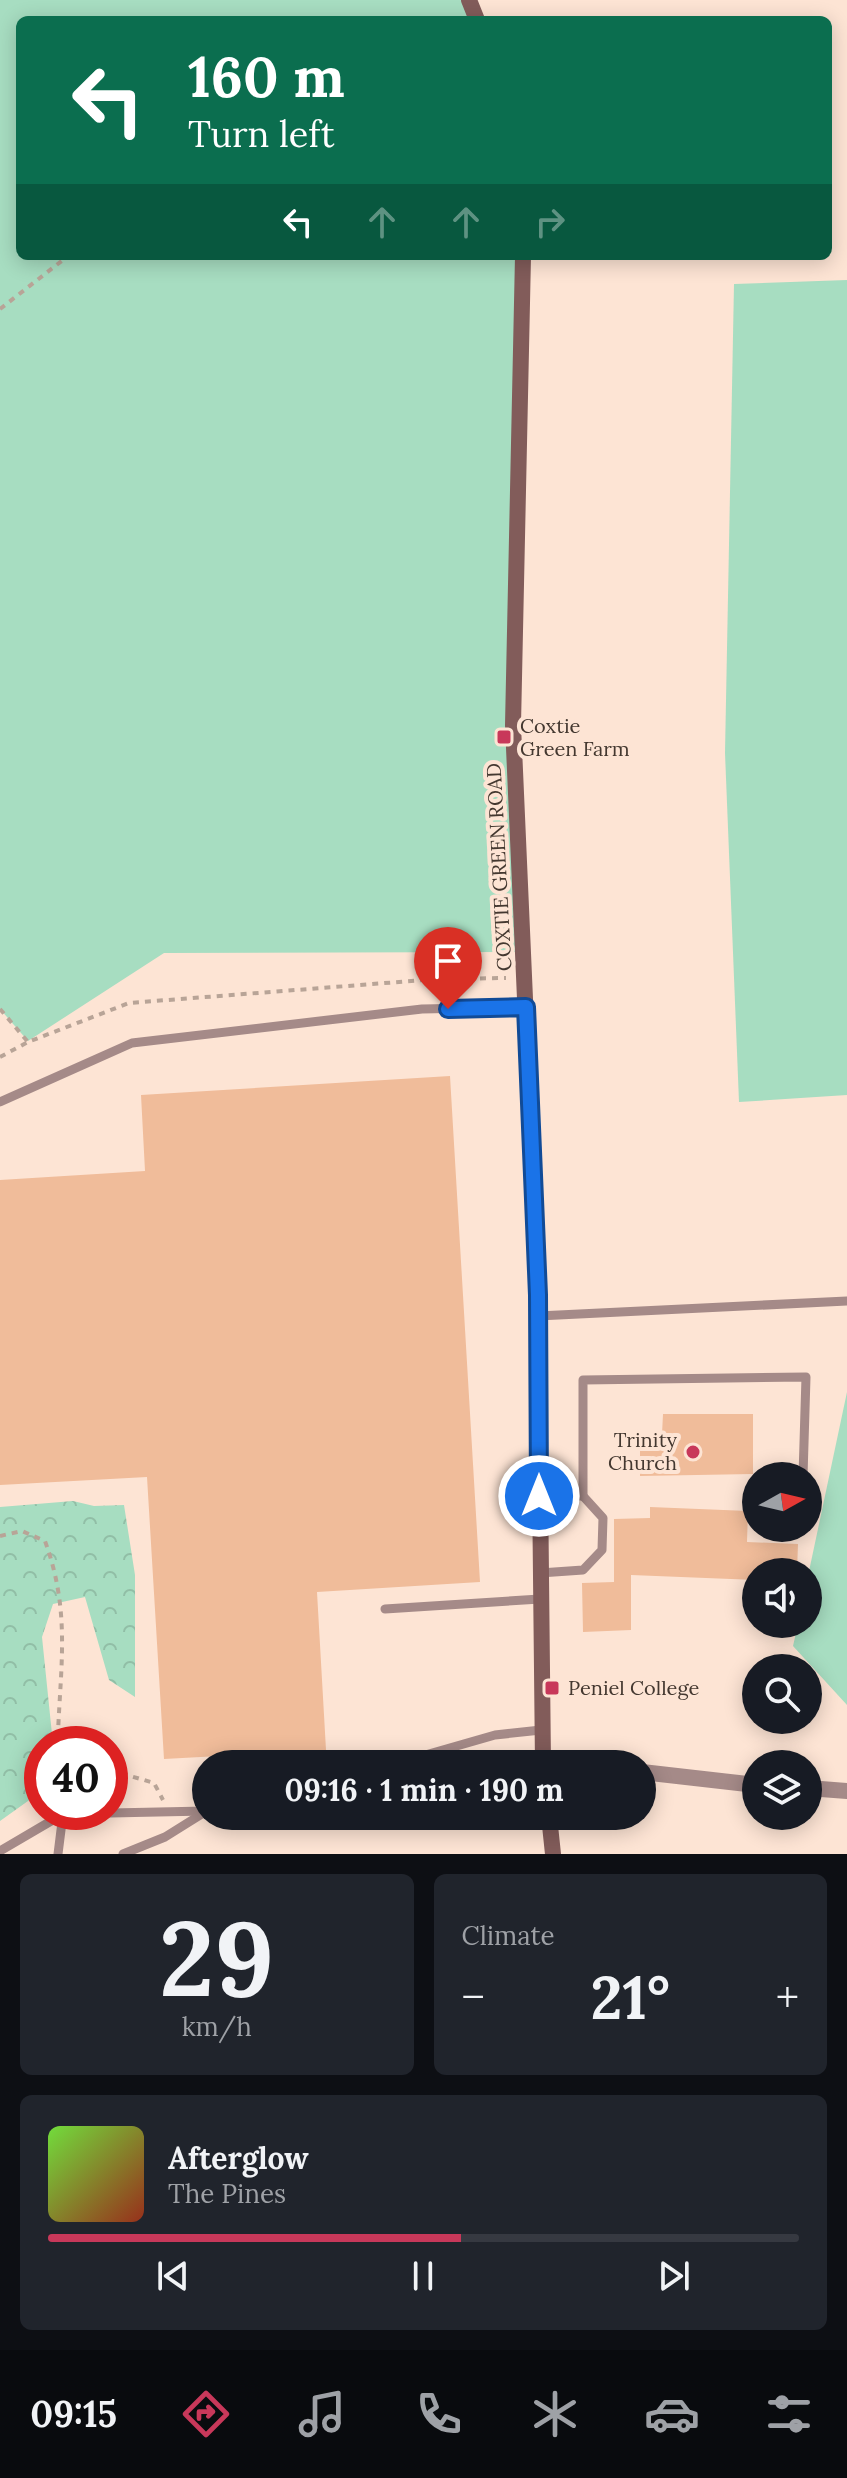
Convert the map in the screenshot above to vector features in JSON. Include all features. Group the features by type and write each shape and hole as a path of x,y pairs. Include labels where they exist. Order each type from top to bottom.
{"street":[{"name":"COXTIE GREEN ROAD","path":"523,260 513,725 538,1316 542,1750"},
{"path":"656,1774 742,1783"},
{"path":"822,1789 847,1791"},
{"path":"550,1830 553,1854"}],"lane":[{"path":"0,1102 132,1043 408,1011 526,1007"},
{"path":"538,1316 847,1301"},
{"path":"540,1573 583,1570 602,1550 603,1518 583,1496 583,1380 806,1377 803,1462"},
{"path":"539,1496 583,1496"},
{"path":"385,1609 540,1599"},
{"path":"443,1750 495,1735 541,1730"},
{"path":"128,1813 192,1811"},
{"path":"123,1854 165,1837 192,1820"},
{"path":"0,1851 36,1830"},
{"path":"58,1854 61,1830"}],"path":[{"path":"0,309 63,260"},
{"path":"0,1057 28,1042 129,1003 437,979 525,978"},
{"path":"0,1009 28,1042"},
{"path":"0,1536 22,1531 45,1541 55,1570 63,1613 58,1726"},
{"path":"128,1775 154,1783 169,1812"}],"green space":[{"path":"0,0 471,0 476,16 16,16 16,260 523,260 513,725 523,952 164,953 28,1041 0,1009"},
{"path":"847,280 847,1095 739,1102 725,753 734,284"},
{"path":"847,1392 847,1705 822,1678 822,1654 800,1654 793,1646 795,1638 822,1638 822,1558 812,1558 815,1542 822,1542 822,1510"},
{"path":"73,1501 94,1506 124,1505 135,1575 135,1697 109,1680 85,1597 53,1604 42,1637 51,1726 24,1726 24,1804 0,1821 0,1507"}],"building":[{"path":"450,1076 480,1582 317,1592 326,1750 192,1750 192,1757 164,1759 147,1477 0,1485 0,1180 145,1171 141,1095"},
{"path":"663,1414 753,1414 753,1462 742,1462 742,1474 640,1476 640,1434 662,1434"},
{"path":"650,1507 742,1511 742,1542 798,1544 798,1558 742,1558 742,1579 631,1575 631,1630 583,1632 582,1583 614,1582 614,1519 650,1518"}],"place":[{"name":"Coxtie Green Farm","path":"504,737"},
{"name":"Trinity Church","path":"693,1452"},
{"name":"Peniel College","path":"552,1688"}],"route":[{"path":"448,1009 526,1007 538,1295 539,1496"}]}
